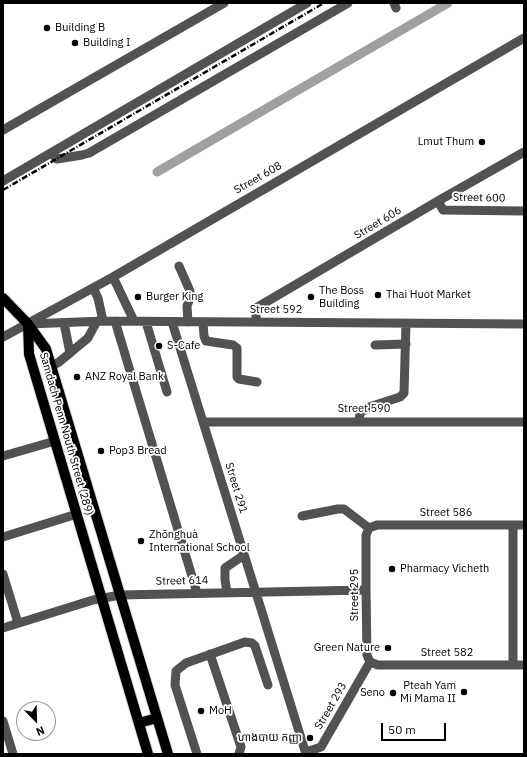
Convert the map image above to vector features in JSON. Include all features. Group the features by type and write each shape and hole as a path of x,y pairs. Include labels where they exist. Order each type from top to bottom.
{"main road":[{"path":"3,298 28,324"},
{"name":"Samdach Penn Nouth Street (289)","path":"28,324 46,349 52,366 168,754"},
{"name":"Samdach Penn Nouth Street (289)","path":"28,324 29,354 148,754"},
{"path":"139,723 157,718"}],"street":[{"path":"3,130 224,3"},
{"path":"3,181 307,3"},
{"path":"51,153 57,159 82,155 89,152 348,3"},
{"name":"Street 608","path":"3,337 113,277 524,38"},
{"name":"Street 606","path":"256,322 256,308 524,152"},
{"name":"Street 600","path":"438,201 443,210 524,211"},
{"path":"179,266 190,291 190,298 187,306 188,322"},
{"path":"113,277 134,321"},
{"path":"52,366 88,338 100,321 98,298 93,288"},
{"name":"Street 592","path":"28,324 100,321 524,324"},
{"path":"115,321 197,593"},
{"path":"146,322 167,392"},
{"name":"Street 291","path":"172,322 306,753"},
{"path":"203,322 204,338 206,341 233,345 237,348 237,377 239,379 257,382"},
{"path":"64,323 70,353"},
{"path":"359,421 360,413 369,407 400,397 404,393 406,323"},
{"path":"375,345 406,344"},
{"name":"Street 590","path":"203,422 524,422"},
{"path":"3,456 55,440"},
{"path":"302,516 338,509 344,510 369,528"},
{"path":"3,536 77,514"},
{"name":"Street 586","path":"369,528 377,525 524,525"},
{"path":"513,525 514,664"},
{"name":"Street 295","path":"369,528 366,535 366,590 367,655 370,662"},
{"path":"227,592 225,580 226,568 244,554"},
{"path":"3,574 18,623"},
{"name":"Street 614","path":"3,628 101,598 120,595 366,590"},
{"path":"197,754 175,685 176,671 186,663 245,642 252,642 255,646 268,685"},
{"path":"210,654 241,747 240,754"},
{"name":"Street 582","path":"370,662 378,665 524,665"},
{"name":"Street 293","path":"306,753 322,751 370,662"},
{"path":"3,721 5,733 13,754"}],"waterway":[{"path":"157,172 448,3"}],"railway":[{"path":"3,190 324,3"}],"place":[{"name":"Building B","path":"47,28"},
{"name":"Building I","path":"75,43"},
{"name":"Lmut Thum","path":"482,142"},
{"name":"Thai Huot Market","path":"378,295"},
{"name":"Burger King","path":"138,297"},
{"name":"The Boss Building","path":"311,297"},
{"name":"S-Cafe","path":"159,346"},
{"name":"ANZ Royal Bank","path":"77,377"},
{"name":"Pop3 Bread","path":"101,451"},
{"name":"Zhōnghuà International School","path":"141,541"},
{"name":"Pharmacy Vicheth","path":"392,569"},
{"name":"Green Nature","path":"388,648"},
{"name":"Pteah Yam Mi Mama II","path":"464,692"},
{"name":"Seno","path":"393,693"},
{"name":"MoH","path":"201,711"},
{"name":"ហាងបាយ កញ្ញា","path":"310,738"}]}
